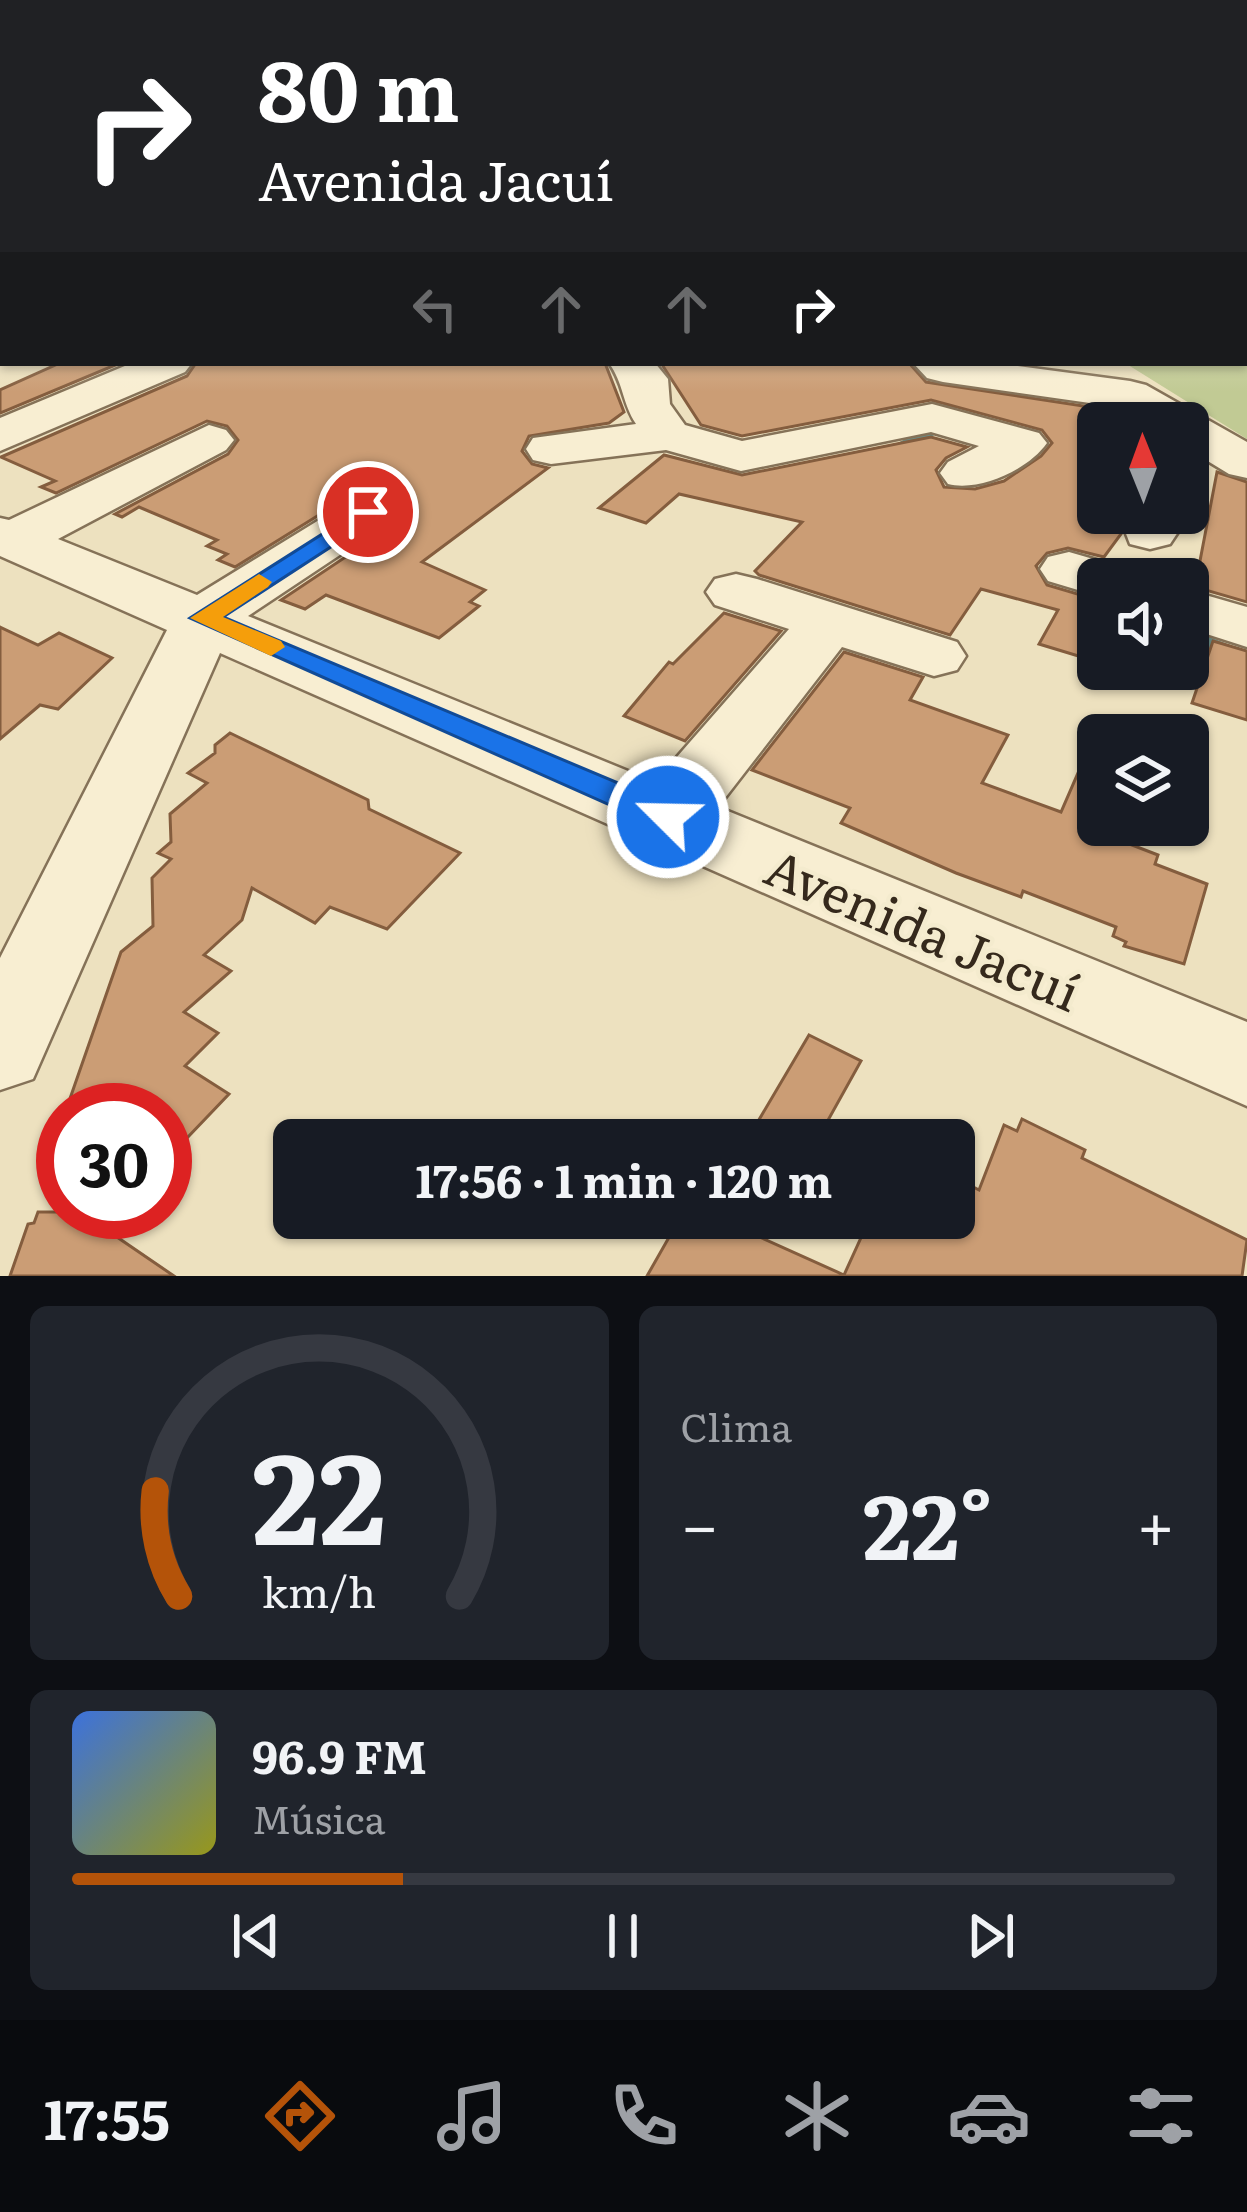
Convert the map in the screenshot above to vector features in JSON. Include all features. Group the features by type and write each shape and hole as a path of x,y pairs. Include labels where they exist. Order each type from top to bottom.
{"street":[{"path":"0,436 163,366"},
{"path":"634,366 646,379 647,405 668,435"},
{"path":"939,366 1130,395 1142,402"},
{"path":"1032,381 1077,410"},
{"path":"551,449 668,435 741,456 932,418 1022,443 966,473"},
{"path":"7,538 209,440"},
{"path":"1209,441 1247,463"},
{"path":"0,1050 203,618 368,512"},
{"name":"Avenida Jacuí","path":"7,538 1247,1065"},
{"path":"736,592 934,656"},
{"path":"1209,615 1247,628"},
{"path":"668,817 829,622"}],"green space":[{"path":"1130,366 1247,366 1247,439 1209,415 1209,402 1188,402"}],"building":[{"path":"53,366 113,366 0,413 0,390"},
{"path":"194,366 606,366 624,412 609,423 529,436 522,451 532,464 548,468 422,562 485,590 470,602 479,606 439,638 326,595 305,609 281,600 392,526 400,512 389,497 368,492 348,497 235,567 218,560 227,554 207,546 217,540 139,507 122,517 115,514 228,454 238,440 227,426 207,421 56,493 41,487 55,481 1,457 187,376"},
{"path":"663,366 912,366 926,382 1077,405 1077,534 1121,534 1104,557 1068,548 1047,553 1036,566 1047,585 1077,594 1077,656 1039,644 1058,610 981,589 950,635 759,575 755,571 802,522 679,494 646,523 599,508 664,455 742,475 931,437 967,447 946,458 936,470 944,487 975,489 1004,481 1041,456 1052,443 1042,430 931,400 742,436 701,425"},
{"path":"1217,472 1247,482 1247,602 1209,591 1209,558 1201,558 1205,534 1209,534"},
{"path":"724,613 781,631 685,741 624,716 669,662 673,664"},
{"path":"0,627 38,645 59,633 112,658 58,709 40,705 0,739"},
{"path":"1213,641 1247,651 1247,720 1192,703 1196,690 1209,690"},
{"path":"844,652 923,677 910,700 1008,735 982,783 1061,812 1077,775 1077,846 1135,846 1158,855 1155,864 1207,884 1184,964 1124,946 1126,942 1113,936 1116,927 1023,891 1021,897 956,873 841,823 850,808 752,770"},
{"path":"230,733 368,800 369,809 460,853 387,929 330,907 315,923 252,888 242,920 204,955 231,971 184,1012 218,1033 185,1066 229,1094 192,1133 192,1083 75,1083 121,952 153,926 152,878 171,859 158,853 171,842 170,814 207,783 188,773 215,753 215,745"},
{"path":"809,1035 861,1061 829,1119 759,1119"},
{"path":"1022,1119 1085,1150 1082,1158 1247,1240 1242,1276 647,1276 668,1239 764,1239 844,1275 860,1239 975,1239 975,1188 979,1190 1004,1125 1017,1131"},
{"path":"36,1218 36,1239 120,1239 174,1276 10,1276 28,1224"}],"waterway":[{"path":"899,448 954,419 946,390"},
{"path":"1209,644 1247,659"}],"slow traffic":[{"path":"259,582 203,618 271,647"}],"route":[{"path":"368,512 203,618 668,817"}]}
